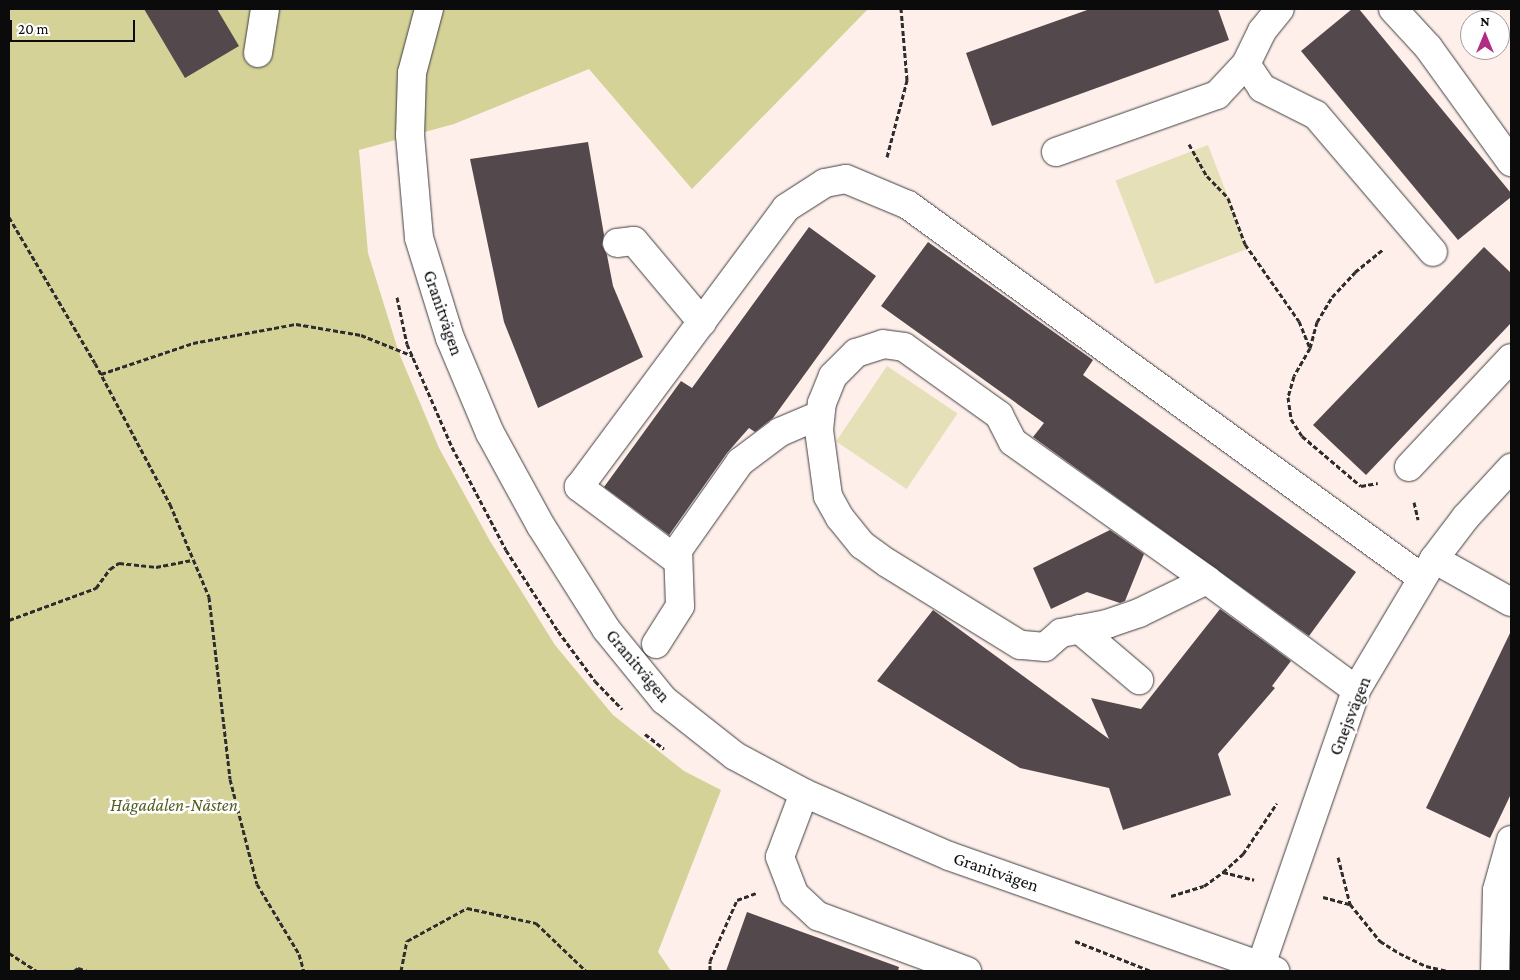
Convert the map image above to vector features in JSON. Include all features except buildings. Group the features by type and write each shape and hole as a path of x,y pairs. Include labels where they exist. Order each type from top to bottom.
{"street":[{"path":"258,53 265,9"},
{"name":"Granitvägen","path":"429,9 412,73 410,135 419,238 450,338 490,433 541,526 606,629 664,700 735,756 804,793 949,856 1163,930 1268,969"},
{"path":"1056,152 1216,95 1246,64 1262,31 1280,9"},
{"path":"1393,9 1428,47 1511,162"},
{"path":"1246,64 1262,88 1316,115 1433,252"},
{"path":"678,560 579,487 786,208 825,183 846,179 908,205 1428,568 1511,602"},
{"path":"616,243 634,241 702,322"},
{"path":"1207,580 1139,613 1107,624 1061,634 1045,647 1020,645 862,545 840,518 828,496 820,439 820,415 833,376 856,353 883,344 904,346 999,415 1013,442 1207,580 1356,690"},
{"path":"1408,467 1511,358"},
{"path":"656,644 680,606 678,550 740,462 780,432 820,415"},
{"name":"Gnejsvägen","path":"1268,969 1356,690 1428,568 1466,517 1508,480"},
{"path":"1079,629 1139,680"},
{"path":"804,793 780,857 794,894 818,916 967,971"},
{"path":"1495,971 1497,890 1511,840"}],"path":[{"path":"872,190 891,147 908,80 901,9"},
{"path":"1178,109 1191,151 1207,176 1228,198 1245,244 1299,321 1310,348"},
{"path":"9,217 101,374 170,504 209,597 230,779 257,884 299,954 304,971"},
{"path":"1408,467 1392,481 1361,486 1302,436 1291,420 1288,397 1294,376 1310,348 1317,322 1332,296 1355,272 1411,227"},
{"path":"396,289 413,356 452,447 506,550 563,638 595,681 629,717"},
{"path":"101,374 193,343 296,324 361,335 413,356"},
{"path":"9,620 96,588 110,569 119,563 156,567 193,560"},
{"path":"643,731 671,754"},
{"path":"1339,852 1350,904"},
{"path":"710,971 710,961 737,900 789,881"},
{"path":"401,971 407,941 467,908 536,923 586,971"},
{"path":"1068,938 1151,971"},
{"path":"9,953 37,971"},
{"path":"74,971 78,968 87,971"}],"shaded area":[{"path":"1208,145 1248,249 1155,284 1116,180"},
{"path":"887,366 957,414 907,489 836,441"}],"green space":[{"name":"Hågadalen-Nåsten","path":"9,9 868,9 692,189 589,69 454,124 359,150 368,253 399,353 439,448 490,541 555,645 613,715 684,771 721,790 658,952 671,971 9,971"}]}
